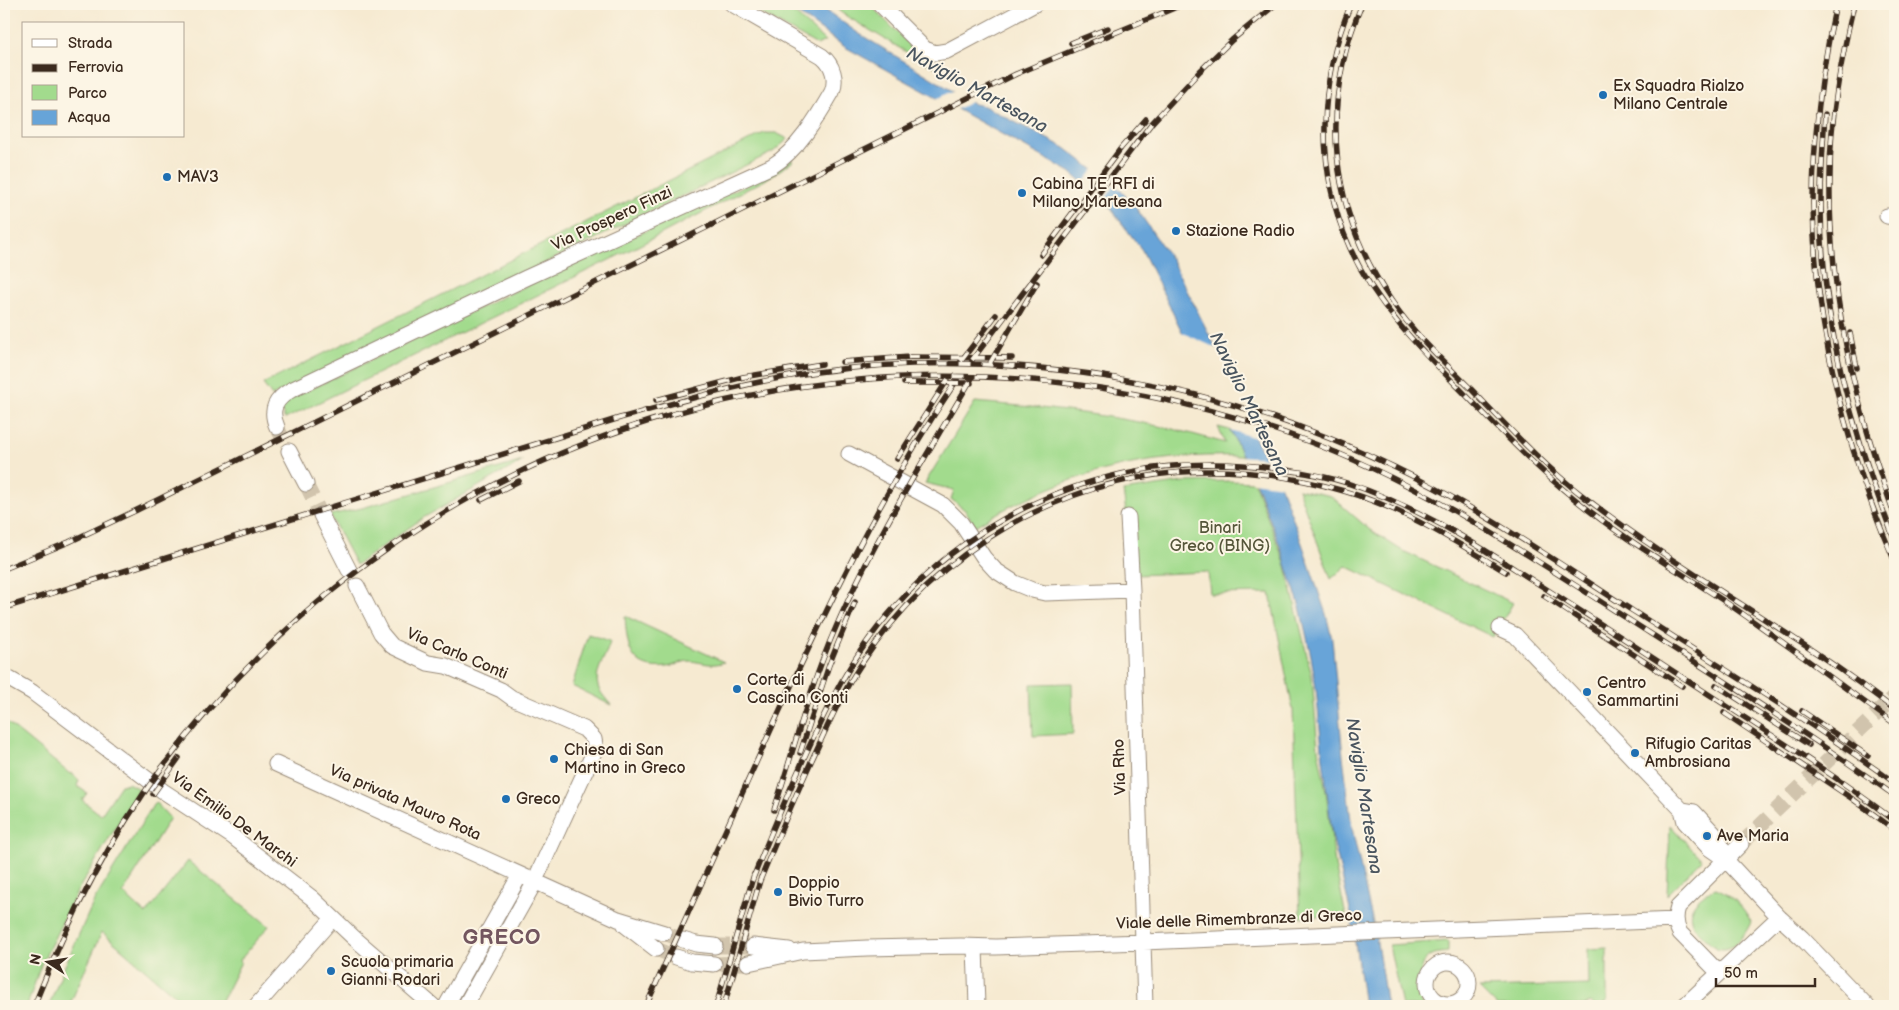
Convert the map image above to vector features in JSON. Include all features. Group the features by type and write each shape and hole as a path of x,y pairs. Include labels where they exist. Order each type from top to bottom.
{"street":[{"name":"Via Prospero Finzi","path":"277,427 273,415 274,405 291,390 536,273 772,166 786,157 796,146 833,89 834,73 826,59 732,4"},
{"path":"880,4 919,44 931,52 947,51 1035,4"},
{"path":"289,452 306,484"},
{"path":"850,454 943,505 961,523 991,567 1014,583 1045,593 1132,590"},
{"path":"321,515 349,570"},
{"name":"Via Rho","path":"1128,517 1145,1006"},
{"name":"Via Carlo Conti","path":"357,586 381,633 392,646 428,663 446,666 501,690 512,698 590,733 595,742 594,752 534,881"},
{"path":"1500,628 1515,635 1682,810 1685,822 1709,848 1725,860 1866,1006"},
{"name":"Via Emilio De Marchi","path":"4,676 32,692 163,791 233,837 312,898 353,937 433,1006"},
{"name":"Via privata Mauro Rota","path":"276,764 534,881"},
{"path":"1720,973 1680,932 1676,920 1678,907 1741,844"},
{"path":"446,1006 520,875"},
{"path":"464,1006 534,881 618,919 664,933"},
{"path":"1684,1006 1779,917"},
{"path":"256,1006 333,918"},
{"path":"618,919 656,949"},
{"name":"Viale delle Rimembranze di Greco","path":"753,946 803,951 867,948 975,947 1676,920"},
{"path":"683,940 696,944 715,946"},
{"path":"975,947 977,1006"},
{"name":"Viale delle Rimembranze di Greco","path":"748,963 803,951"},
{"path":"676,957 692,962 714,964"}],"green space":[{"path":"744,4 784,4 825,41 817,45"},
{"path":"831,4 869,4 917,52 941,69 923,62 843,14"},
{"path":"764,133 776,133 788,139 773,152 272,396 263,384"},
{"path":"792,159 792,162 765,180 638,246 285,419 281,410 288,400 515,291 770,174"},
{"path":"975,402 1044,408 1112,417 1225,443 1218,427 1230,430 1243,456 1170,458 1103,470 1039,493 975,526 966,511 951,499 954,490 925,483"},
{"path":"523,461 423,518 356,565 330,515 362,508"},
{"name":"Binari Greco (BING)","path":"1183,482 1254,482 1286,566 1312,677 1318,749 1326,791 1335,865 1346,916 1300,917 1293,710 1270,593 1210,594 1208,572 1135,575 1123,491"},
{"path":"1298,489 1331,496 1370,530 1401,550 1513,603 1493,637 1346,566 1331,579"},
{"path":"625,616 724,662 711,664 687,661 667,667 645,665 632,654 627,637"},
{"path":"588,634 610,641 597,677 597,683 600,691 611,705 572,686"},
{"path":"1072,683 1073,734 1033,736 1031,684"},
{"path":"4,720 79,780 77,786 87,793 82,800 101,815 121,785 128,783 139,789 78,890 41,965 27,1006 4,1006"},
{"path":"155,802 170,818 123,893 146,914 188,861 269,926 240,960 241,962 219,1006 187,1006 102,932 69,1006 49,1006 94,901"},
{"path":"1670,825 1702,860 1667,895"},
{"path":"1716,888 1736,902 1745,911 1751,922 1741,939 1725,949 1713,946 1695,928 1690,914 1694,904 1702,896"},
{"path":"1448,941 1448,952 1428,957 1422,966 1420,974 1419,997 1421,1002 1425,1005 1437,1006 1402,1006 1389,945"},
{"path":"1607,948 1607,1001 1601,1006 1595,1006 1590,1002 1585,1006 1497,1006 1479,988 1589,985 1588,949"}],"water":[{"path":"784,4 817,4 858,33 974,104 984,106 1065,148 1119,189 1134,205 1171,259 1215,346 1256,440 1281,486 1326,614 1332,639 1352,828 1376,937 1387,1006 1364,1006 1351,914 1332,835 1316,689 1300,607 1280,546 1255,481 1142,250 1106,202 1070,172 845,47"}],"pier":[{"path":"955,90 973,101 953,111 934,100"},
{"path":"1095,168 1116,184 1103,202 1082,184"},
{"path":"1179,331 1218,349 1259,439 1227,429"},
{"path":"1240,456 1269,458 1283,486 1252,482"}],"tunnel":[{"path":"277,427 289,451"},
{"path":"306,484 321,515"},
{"path":"1741,844 1895,696"},
{"path":"664,933 683,940"},
{"path":"715,946 753,946"},
{"path":"656,949 676,957"},
{"path":"714,964 748,963"}],"railway":[{"path":"4,569 69,542 137,510 1016,74 1184,4"},
{"path":"972,360 1151,124 1200,71 1232,40 1276,4"},
{"path":"1351,4 1332,64 1327,95 1326,157 1331,188 1350,248 1372,288 1386,307 1430,359 1546,474 1576,500 1631,541 1727,603 1895,724"},
{"path":"1362,4 1348,42 1340,81 1336,119 1337,157 1344,195 1355,232 1372,268 1402,315 1430,348 1525,445 1583,496 1660,551 1819,655 1895,710"},
{"path":"1836,4 1826,53 1813,178 1815,249 1819,295 1826,341 1848,432 1877,519 1895,562"},
{"path":"1854,4 1834,111 1830,154 1834,263 1839,306 1856,391 1895,516"},
{"path":"1071,43 1108,28"},
{"path":"1825,114 1821,190 1822,245 1833,331 1852,417 1879,500 1895,541"},
{"path":"1041,255 1121,148 1146,119"},
{"path":"990,363 1037,283"},
{"path":"961,361 996,315"},
{"path":"1850,333 1857,368"},
{"path":"842,362 910,357 1012,358"},
{"path":"656,400 743,377 822,364"},
{"path":"4,608 620,418 742,386 817,372 891,365 965,364 1039,368 1112,378 1185,392 1257,412 1326,437 1394,467 1456,499 1516,535 1798,717 1895,783"},
{"path":"34,1006 74,913 90,883 123,825 161,769 269,646 393,545 528,468 674,414 826,383 983,377 1141,395 1299,438 1384,474 1426,495 1506,541 1760,704 1895,796"},
{"path":"774,810 818,672 836,627 900,500 972,378"},
{"path":"897,459 948,379"},
{"path":"646,1006 833,597 903,465 957,380"},
{"path":"904,383 971,383"},
{"path":"752,881 800,767 840,685 869,639 908,593 952,553 1001,520 1054,495 1109,477 1167,466 1226,464 1310,474 1350,484 1416,511 1478,546 1582,612 1804,756 1895,821"},
{"path":"759,883 800,785 842,697 853,676 891,624 926,587 965,554 1008,526 1054,503 1102,486 1152,475 1222,471 1275,476 1310,482 1344,491 1387,506 1428,526 1506,572"},
{"path":"481,500 519,481"},
{"path":"1544,596 1682,686"},
{"path":"800,753 829,665 855,602"},
{"path":"1716,685 1809,745"},
{"path":"1802,711 1868,756"},
{"path":"1724,713 1854,800 1895,830"},
{"path":"153,794 179,758"},
{"path":"716,1006 754,874"},
{"path":"724,1006 761,877"}],"place":[{"name":"Ex Squadra Rialzo Milano Centrale","path":"1603,95"},
{"name":"MAV3","path":"167,177"},
{"name":"Cabina TE RFI di Milano Martesana","path":"1022,193"},
{"name":"Stazione Radio","path":"1176,231"},
{"name":"Corte di Cascina Conti","path":"737,689"},
{"name":"Centro Sammartini","path":"1587,692"},
{"name":"Rifugio Caritas Ambrosiana","path":"1635,753"},
{"name":"Chiesa di San Martino in Greco","path":"554,759"},
{"name":"Greco","path":"506,799"},
{"name":"Ave Maria","path":"1707,836"},
{"name":"Doppio Bivio Turro","path":"778,892"},
{"name":"Scuola primaria Gianni Rodari","path":"331,971"}],"district":[{"name":"GRECO","path":"502,937"}],"water label":[{"name":"Naviglio Martesana","path":"977,90"},
{"name":"Naviglio Martesana","path":"1249,404"},
{"name":"Naviglio Martesana","path":"1364,796"}]}
